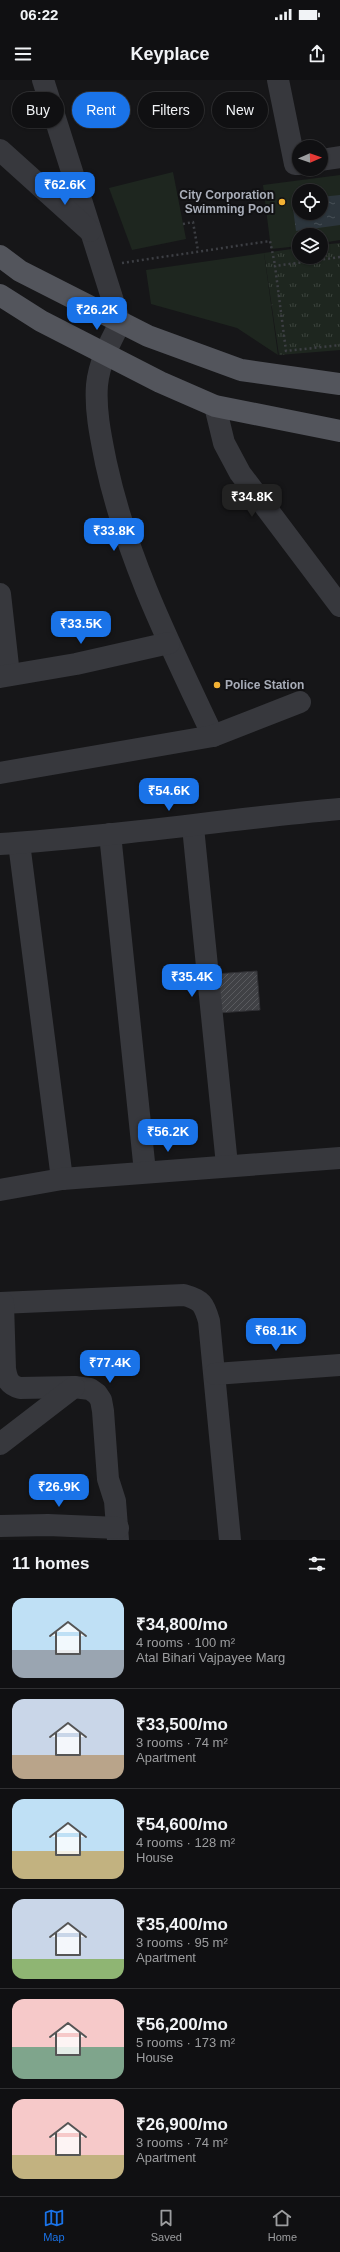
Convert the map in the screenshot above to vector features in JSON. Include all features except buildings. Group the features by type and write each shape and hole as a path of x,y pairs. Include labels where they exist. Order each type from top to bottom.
{"main road":[{"path":"0,256 20,271 148,336 241,370 340,384"},
{"path":"0,295 41,321 160,382 215,406 340,431"}],"street":[{"path":"44,80 120,323 105,353 97,384 97,414 115,505 149,599 213,736"},
{"path":"278,80 292,154"},
{"path":"0,150 91,232"},
{"path":"328,159 340,157"},
{"path":"215,406 224,443 240,473 340,606"},
{"path":"0,594 4,676 76,664 169,643"},
{"path":"0,773 213,736 300,702"},
{"path":"62,1179 9,843 193,827 284,814 340,810"},
{"path":"193,827 227,1165"},
{"path":"110,834 145,1172"},
{"path":"0,1190 62,1179 227,1165 340,1158"},
{"path":"0,1526 48,1525 118,1534 115,1501 108,1479 101,1400 90,1389 74,1387 20,1388 12,1386 7,1380 5,1369 2,1303 184,1295 197,1298 205,1308 209,1321 230,1540"},
{"path":"215,1374 340,1365"},
{"path":"0,1444 74,1387"}],"path":[{"path":"184,224 192,222 198,251"},
{"path":"102,266 270,241 275,266 286,351 340,345"},
{"path":"275,266 340,257"}],"green space":[{"path":"173,172 186,239 132,250 109,188"},
{"name":"City Corporation Swimming Pool","path":"340,175 340,240 328,242 328,228 292,228 292,247 271,249 263,185"},
{"path":"340,243 340,350 279,355 264,253 292,249 292,264 328,264 328,244"},
{"path":"264,253 278,355 237,328 151,304 146,270"}],"water":[{"path":"340,195 340,225 318,228 296,228 295,220 328,220 328,196"}],"place":[{"name":"City Corporation Swimming Pool","path":"282,202"},
{"name":"Police Station","path":"217,685"}]}
